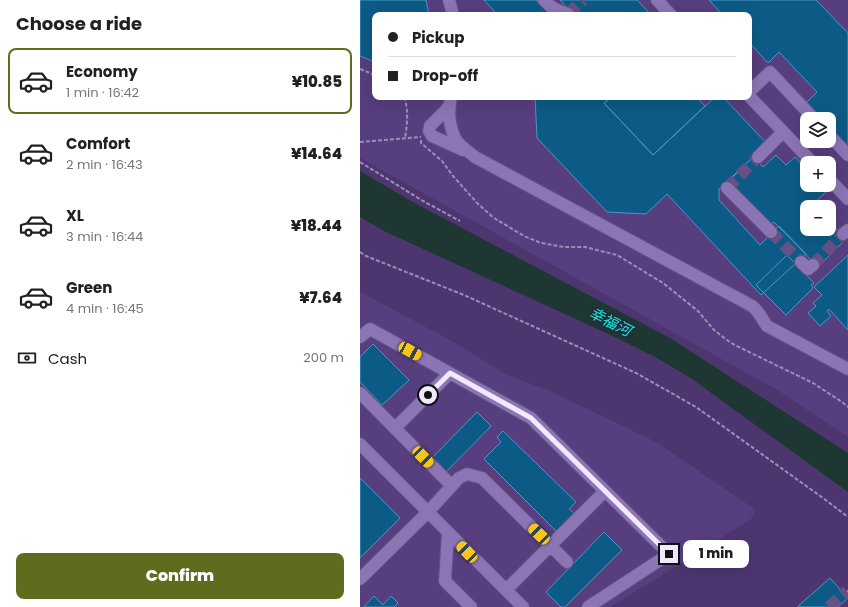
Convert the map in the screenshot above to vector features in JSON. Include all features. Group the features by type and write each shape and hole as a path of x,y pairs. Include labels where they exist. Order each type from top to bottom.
{"street":[{"path":"450,0 453,12"},
{"path":"544,0 550,6 561,12"},
{"path":"657,0 668,12"},
{"path":"752,89 770,72 807,112"},
{"path":"752,99 806,156"},
{"path":"450,100 446,110 430,126 426,137 470,153"},
{"path":"450,100 450,120 456,140 463,148 475,157 752,306 757,309 767,326 848,369"},
{"path":"758,157 783,132"},
{"path":"836,142 848,155"},
{"path":"836,186 848,199"},
{"path":"727,188 771,232"},
{"path":"801,262 808,269 813,265"},
{"path":"360,338 370,329 531,418 669,554 588,607"},
{"path":"395,428 450,373"},
{"path":"360,393 452,486"},
{"path":"360,444 522,607"},
{"path":"360,579 428,512 459,478 467,474 482,478 567,562"},
{"path":"506,590 606,491"},
{"path":"448,532 445,581 471,607"}],"path":[{"path":"360,69 372,74"},
{"path":"405,139 407,123 406,100"},
{"path":"360,142 426,137"},
{"path":"426,137 421,144 442,161 478,204 494,218 524,236 541,243 564,247 585,247 617,255 663,283 698,311 714,330 731,343 813,383 848,406"},
{"path":"360,162 460,221"},
{"path":"360,252 366,256 470,298 636,373 696,407 848,517"}],"shaded area":[{"path":"360,0 848,0 848,437 779,391 360,158"},
{"path":"360,292 454,342 505,374 550,391 656,442 756,510 751,519 611,607 360,607"}],"water":[{"name":"幸福河","path":"360,171 409,200 670,338 848,453 848,492 692,379 657,358 617,338 384,231 360,217"}],"building":[{"path":"360,0 426,0 428,12 372,12 372,61 360,56"},
{"path":"484,0 536,0 547,12 495,12"},
{"path":"560,0 637,0 648,12 571,12"},
{"path":"709,0 816,0 848,33 848,147 836,134 836,112 814,112 806,103 817,92 779,52 768,63 752,45 752,12 720,12"},
{"path":"535,100 608,100 604,103 653,155 712,100 726,100 767,144 719,189 719,200 760,245 779,226 806,254 761,295 667,194 646,214 607,212 537,138"},
{"path":"608,100 699,100 705,106 653,155 604,103"},
{"path":"776,155 786,165 795,157 800,162 800,192 826,192 817,200 800,200 800,236 836,236 836,228 846,239 818,267 774,222 769,226 727,183 753,157 763,167"},
{"path":"787,255 814,283 811,285 813,288 786,315 756,285"},
{"path":"848,255 848,330 829,309 827,311 831,316 820,326 808,313 816,306 813,303 822,295 814,287"},
{"path":"373,344 409,380 382,405 360,382 360,357"},
{"path":"477,412 491,426 445,473 431,459"},
{"path":"503,431 576,502 569,509 575,514 557,532 484,459 501,442 497,437"},
{"path":"360,478 400,518 360,558"},
{"path":"604,532 622,550 565,607 561,607 546,592"},
{"path":"830,578 848,598 838,607 797,607"},
{"path":"374,596 383,605 391,596 398,603 394,607 364,607"}],"tunnel":[{"path":"570,12 583,0"},
{"path":"727,188 758,157"},
{"path":"771,232 801,262"},
{"path":"813,265 843,234"},
{"path":"829,607 847,591"}],"route":[{"path":"428,395 450,373 531,418 669,554"}]}
